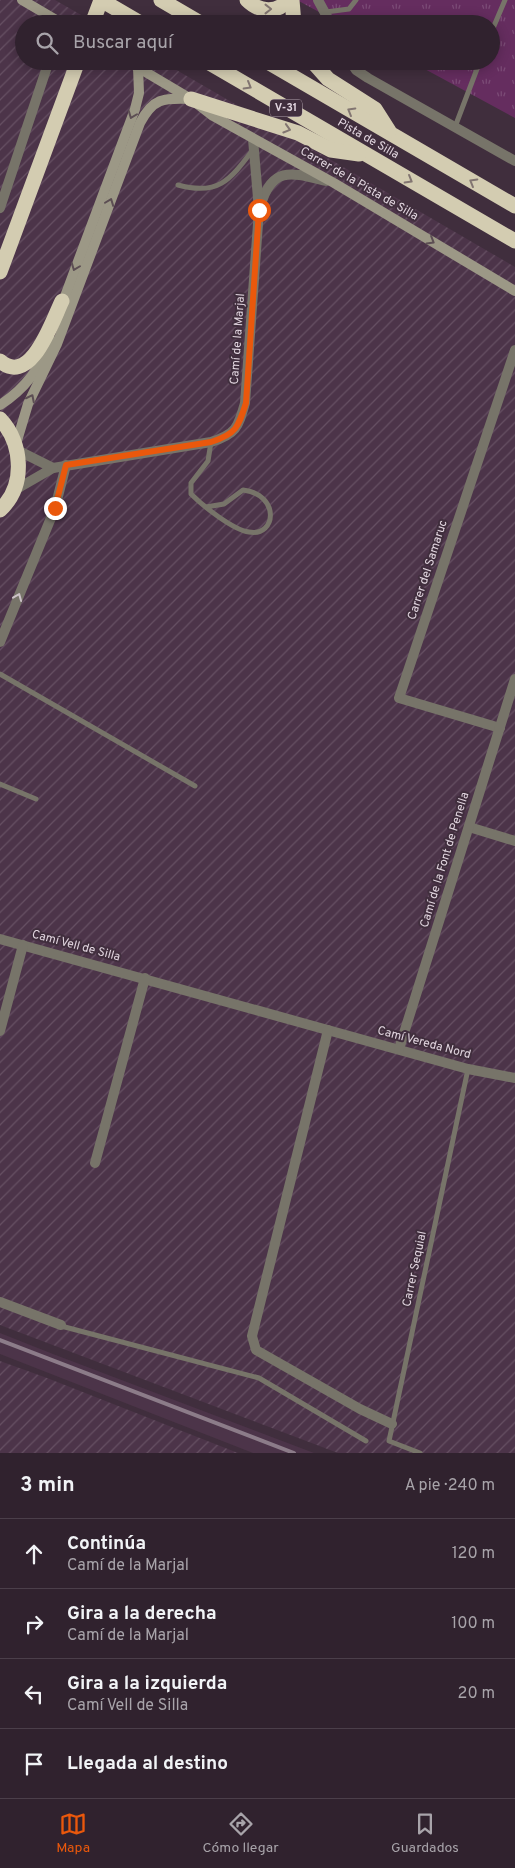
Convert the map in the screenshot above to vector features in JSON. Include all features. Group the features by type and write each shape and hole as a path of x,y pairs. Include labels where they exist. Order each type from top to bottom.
{"highway":[{"path":"95,15 101,0 127,15"},
{"path":"161,0 187,15"},
{"path":"247,0 253,6 267,10 275,10 289,0 292,15"},
{"path":"1,271 75,70"},
{"name":"Pista de Silla","path":"221,70 515,241"},
{"name":"Pista de Silla","path":"281,70 515,206"},
{"path":"320,70 328,79 375,109 393,136"},
{"path":"191,99 298,133 331,150 367,155"},
{"path":"0,360 9,366 29,361 42,344 62,301"},
{"path":"0,419 11,434 16,447 18,471 13,491 0,510"}],"street":[{"path":"22,0 47,15"},
{"path":"317,0 327,15"},
{"path":"0,208 46,70"},
{"path":"0,405 16,395 43,360 59,319 62,301 134,109 139,93 138,70"},
{"name":"Carrer de la Pista de Silla","path":"143,70 191,99 253,144 334,182 515,291"},
{"path":"356,70 515,161"},
{"path":"53,468 16,447 28,404 52,357 145,112 151,104 160,100 191,99"},
{"name":"Camí de la Marjal","path":"13,491 53,468 211,442 228,436 238,427 246,403 259,210 253,144"},
{"name":"Camí de la Marjal","path":"259,210 268,186 283,174 293,172 334,182"},
{"name":"Carrer del Samaruc","path":"500,728 399,698 515,350"},
{"path":"0,642 55,508 66,465"},
{"name":"Camí de la Font de Penella","path":"399,1049 515,679"},
{"path":"469,827 515,841"},
{"name":"Camí Vell de Silla","path":"0,939 328,1030"},
{"path":"0,1031 23,945"},
{"path":"95,1163 146,978"},
{"path":"328,1030 252,1336 256,1350 360,1409 392,1424"},
{"name":"Camí Vereda Nord","path":"328,1030 468,1069 515,1078"},
{"path":"0,1302 60,1325"}],"lane":[{"path":"326,12 349,8 356,0"},
{"path":"499,15 505,0"},
{"path":"455,127 477,70"},
{"path":"178,185 193,189 216,186 228,181 253,144"},
{"path":"206,507 224,504 243,490 261,495 272,515 267,526 260,532 251,533 240,529 206,507 191,494 189,488 208,461 211,442"},
{"path":"0,674 195,786"},
{"path":"0,784 36,799"},
{"name":"Carrer Sequial","path":"420,1453 389,1441 468,1069"},
{"path":"60,1325 259,1378 366,1441"}],"shaded area":[{"path":"0,0 55,0 81,15 15,15 15,70 176,70 515,267 515,1453 338,1453 0,1325"},
{"path":"0,1333 314,1453 253,1453 0,1354"},
{"path":"0,1361 47,1378 238,1453 0,1453"}],"green space":[{"path":"297,0 515,0 515,118 427,70 500,70 500,15 324,15"}],"railway":[{"path":"0,1340 294,1453"}],"route":[{"path":"55,508 66,465 211,442 228,436 238,427 246,403 259,210"}]}
